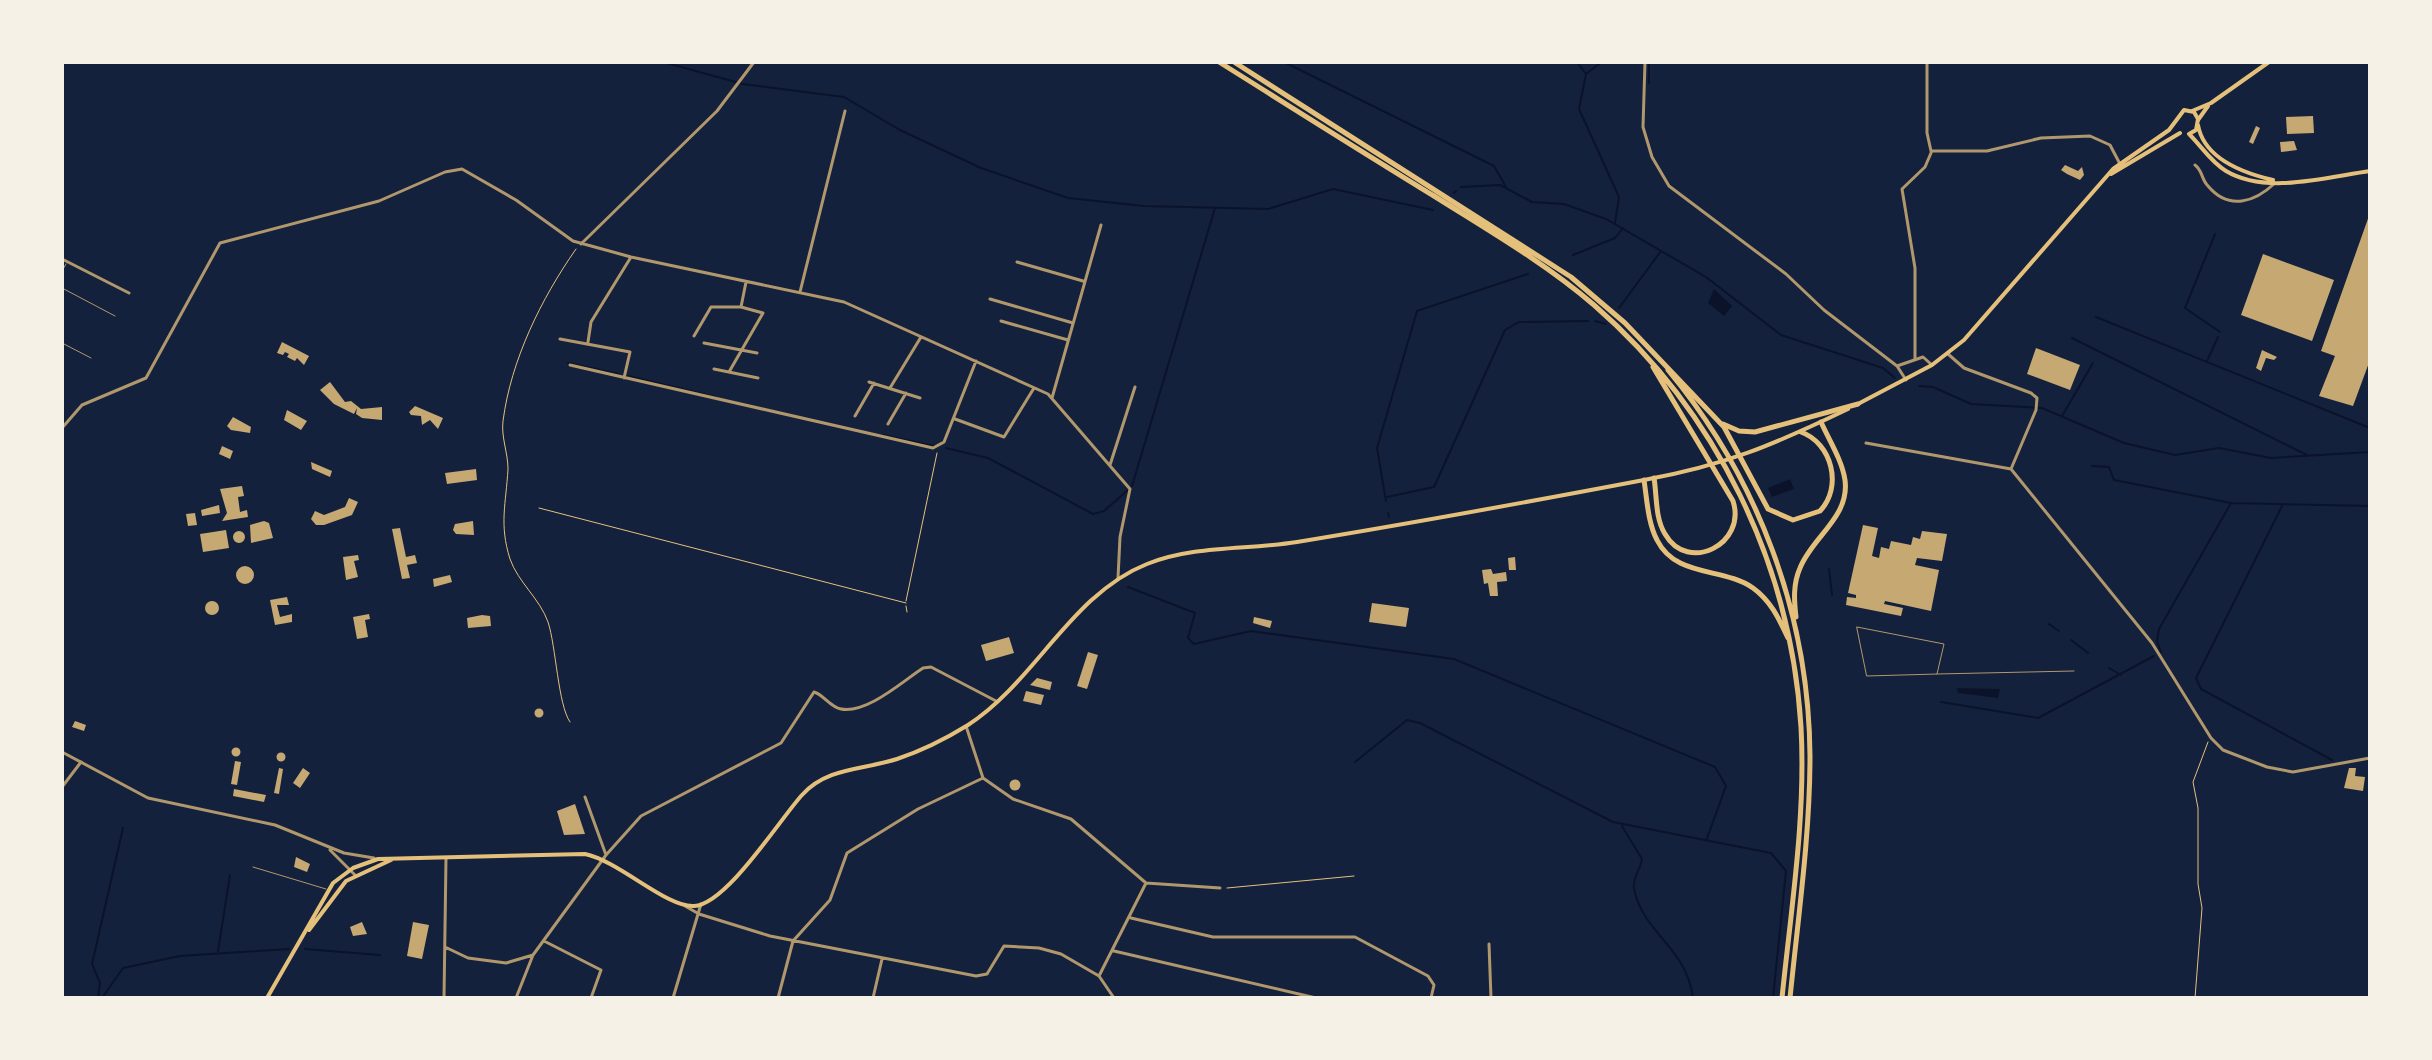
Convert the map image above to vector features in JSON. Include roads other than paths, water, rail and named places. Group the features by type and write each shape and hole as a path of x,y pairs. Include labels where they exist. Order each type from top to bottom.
{"highway":[{"path":"1219,62 1547,269 1593,305 1643,353 1690,411 1738,490 1775,579 1792,647 1800,718 1801,787 1782,998"},
{"path":"1234,62 1550,262 1606,305 1719,421 1737,446 1765,505 1788,519 1804,519 1817,514 1829,500 1833,486 1832,470 1819,444 1801,432"},
{"path":"1646,344 1709,424 1747,488 1774,553 1797,634"},
{"path":"1643,353 1730,495 1736,517 1728,538 1718,547 1700,553 1686,551 1673,544 1661,526 1654,478"},
{"path":"1719,421 1739,431 1755,432 1858,404"},
{"path":"1790,998 1810,771 1807,700 1794,598 1799,569 1837,516 1846,490 1844,474 1821,422"},
{"path":"1644,480 1655,536 1667,554 1683,565 1731,577 1753,588 1776,613 1792,647"}],"main road":[{"path":"267,998 328,891 351,869 378,859 572,853 605,857 682,904 699,905 738,874 799,798 819,780 896,759 966,726 997,702 1083,611 1119,580 1143,566 1183,552 1269,546 1702,469 1753,454 1801,432 1906,380 1948,354 1980,324 2109,175 2175,123 2181,111 2192,111 2211,103 2269,62"},
{"path":"2189,134 2211,103"},
{"path":"2192,111 2201,136 2222,160 2248,173 2278,181"},
{"path":"2175,123 2180,133"},
{"path":"2121,165 2180,133 2189,134 2227,171 2261,181 2370,171"},
{"path":"304,936 340,887 355,875 393,859"}],"street":[{"path":"581,244 697,132 740,83 754,62"},
{"path":"1645,62 1645,136 1669,186 1785,273 1824,310 1897,366 1906,380"},
{"path":"1915,359 1915,268 1903,184 1925,167 1931,151 1927,133 1927,62"},
{"path":"800,292 845,111"},
{"path":"1931,151 1987,151 2041,138 2090,136 2110,145 2121,165"},
{"path":"2195,165 2210,189 2235,201 2250,202 2278,181"},
{"path":"62,428 82,405 146,378 214,249 225,241 379,201 457,168 500,190 568,239 631,257 844,302 1052,398 1130,489 1119,548 1119,580"},
{"path":"2261,181 2264,193"},
{"path":"1052,398 1101,225"},
{"path":"587,344 591,322 631,257"},
{"path":"64,260 129,293"},
{"path":"1017,262 1084,281"},
{"path":"741,307 746,281"},
{"path":"990,299 1073,323"},
{"path":"694,336 711,307 741,307 763,313 729,372"},
{"path":"1001,321 1068,340"},
{"path":"890,388 921,337"},
{"path":"560,339 630,352 631,359 624,378"},
{"path":"704,343 757,353"},
{"path":"1948,354 1964,368 2031,393 2038,403 2011,469"},
{"path":"1897,366 1926,358 1932,365"},
{"path":"570,365 848,431 938,447 955,419 976,361"},
{"path":"714,369 758,378"},
{"path":"855,416 872,382 920,398"},
{"path":"1110,465 1135,387"},
{"path":"955,419 1004,437 1034,388"},
{"path":"888,424 906,393"},
{"path":"1866,443 2011,469 2152,643 2211,738 2238,758 2283,771 2315,770 2345,760 2370,758"},
{"path":"516,998 533,955 605,857 647,812 781,743 814,692 836,708 850,709 879,699 929,666 997,702"},
{"path":"966,726 983,778 1013,799 1071,819 1146,883 1220,888"},
{"path":"62,752 148,798 275,825 344,853 378,859"},
{"path":"62,787 81,762"},
{"path":"778,998 793,941 830,900 847,853 918,809 983,778"},
{"path":"585,797 605,857"},
{"path":"327,847 351,869"},
{"path":"344,853 355,875"},
{"path":"444,998 446,857"},
{"path":"1099,976 1146,883"},
{"path":"682,904 698,913 793,941 980,976 991,969 1000,949 1010,944 1052,950 1099,976 1114,998"},
{"path":"673,998 699,905"},
{"path":"1131,918 1230,938 1358,937 1428,976 1434,985 1431,998"},
{"path":"544,941 601,970 591,998"},
{"path":"1489,944 1491,998"},
{"path":"445,947 468,958 506,963 533,955"},
{"path":"1114,951 1316,998"},
{"path":"873,998 882,959"}],"lane":[{"path":"62,271 64,260"},
{"path":"62,288 115,316"},
{"path":"62,343 91,358"},
{"path":"1937,674 1944,644 1857,627 1867,676 2074,671"},
{"path":"253,867 328,891"}],"water":[{"path":"1714,289 1732,306 1724,316 1708,303"},
{"path":"1790,479 1794,489 1772,497 1768,488"},
{"path":"1957,688 2000,689 1998,698 1958,693"}],"waterway":[{"path":"663,62 743,84 844,97 900,130 981,168 1068,198 1144,206 1268,209 1333,189 1433,210"},
{"path":"1284,62 1494,166 1506,187"},
{"path":"1577,62 1586,74 1579,109 1619,197 1615,223"},
{"path":"1587,73 1602,62"},
{"path":"1649,62 1649,83"},
{"path":"1461,187 1500,185 1532,202 1564,204 1606,219 1706,277 1781,335 1883,368 1895,378"},
{"path":"1132,486 1215,208"},
{"path":"1573,255 1615,238 1623,228"},
{"path":"2215,234 2185,308 2220,332"},
{"path":"1619,308 1661,251"},
{"path":"1386,501 1377,448 1417,311 1528,274"},
{"path":"2096,317 2370,428"},
{"path":"1387,497 1434,487 1505,330 1519,322 1588,321"},
{"path":"1595,321 1606,324"},
{"path":"2207,361 2218,337"},
{"path":"2072,338 2307,455"},
{"path":"568,363 619,374"},
{"path":"2062,416 2093,363"},
{"path":"628,376 716,397"},
{"path":"1919,386 1933,387 1971,404 2042,408 2124,443 2175,455 2219,448 2271,458 2370,452"},
{"path":"883,435 934,446"},
{"path":"946,448 988,458 1093,514 1104,511 1128,490"},
{"path":"2092,466 2109,467 2114,480 2231,503"},
{"path":"2161,652 2157,641 2159,629 2231,503 2370,506"},
{"path":"2283,504 2196,678 2201,689 2332,760"},
{"path":"1388,513 1389,517"},
{"path":"1829,569 1832,595"},
{"path":"1128,587 1195,613 1188,638 1194,644 1251,631 1454,659 1715,767 1726,786 1706,841"},
{"path":"2049,624 2059,631"},
{"path":"2071,640 2088,653"},
{"path":"1941,702 2038,718 2154,656"},
{"path":"2109,668 2121,675"},
{"path":"1355,762 1407,720 1420,723 1613,822 1771,853 1786,871 1773,998"},
{"path":"1622,826 1642,859 1634,885 1639,905 1682,966 1693,998"},
{"path":"98,998 100,983 92,964 123,828"},
{"path":"218,951 230,875"},
{"path":"102,998 123,968 180,956 289,949"},
{"path":"305,949 380,955"}]}
